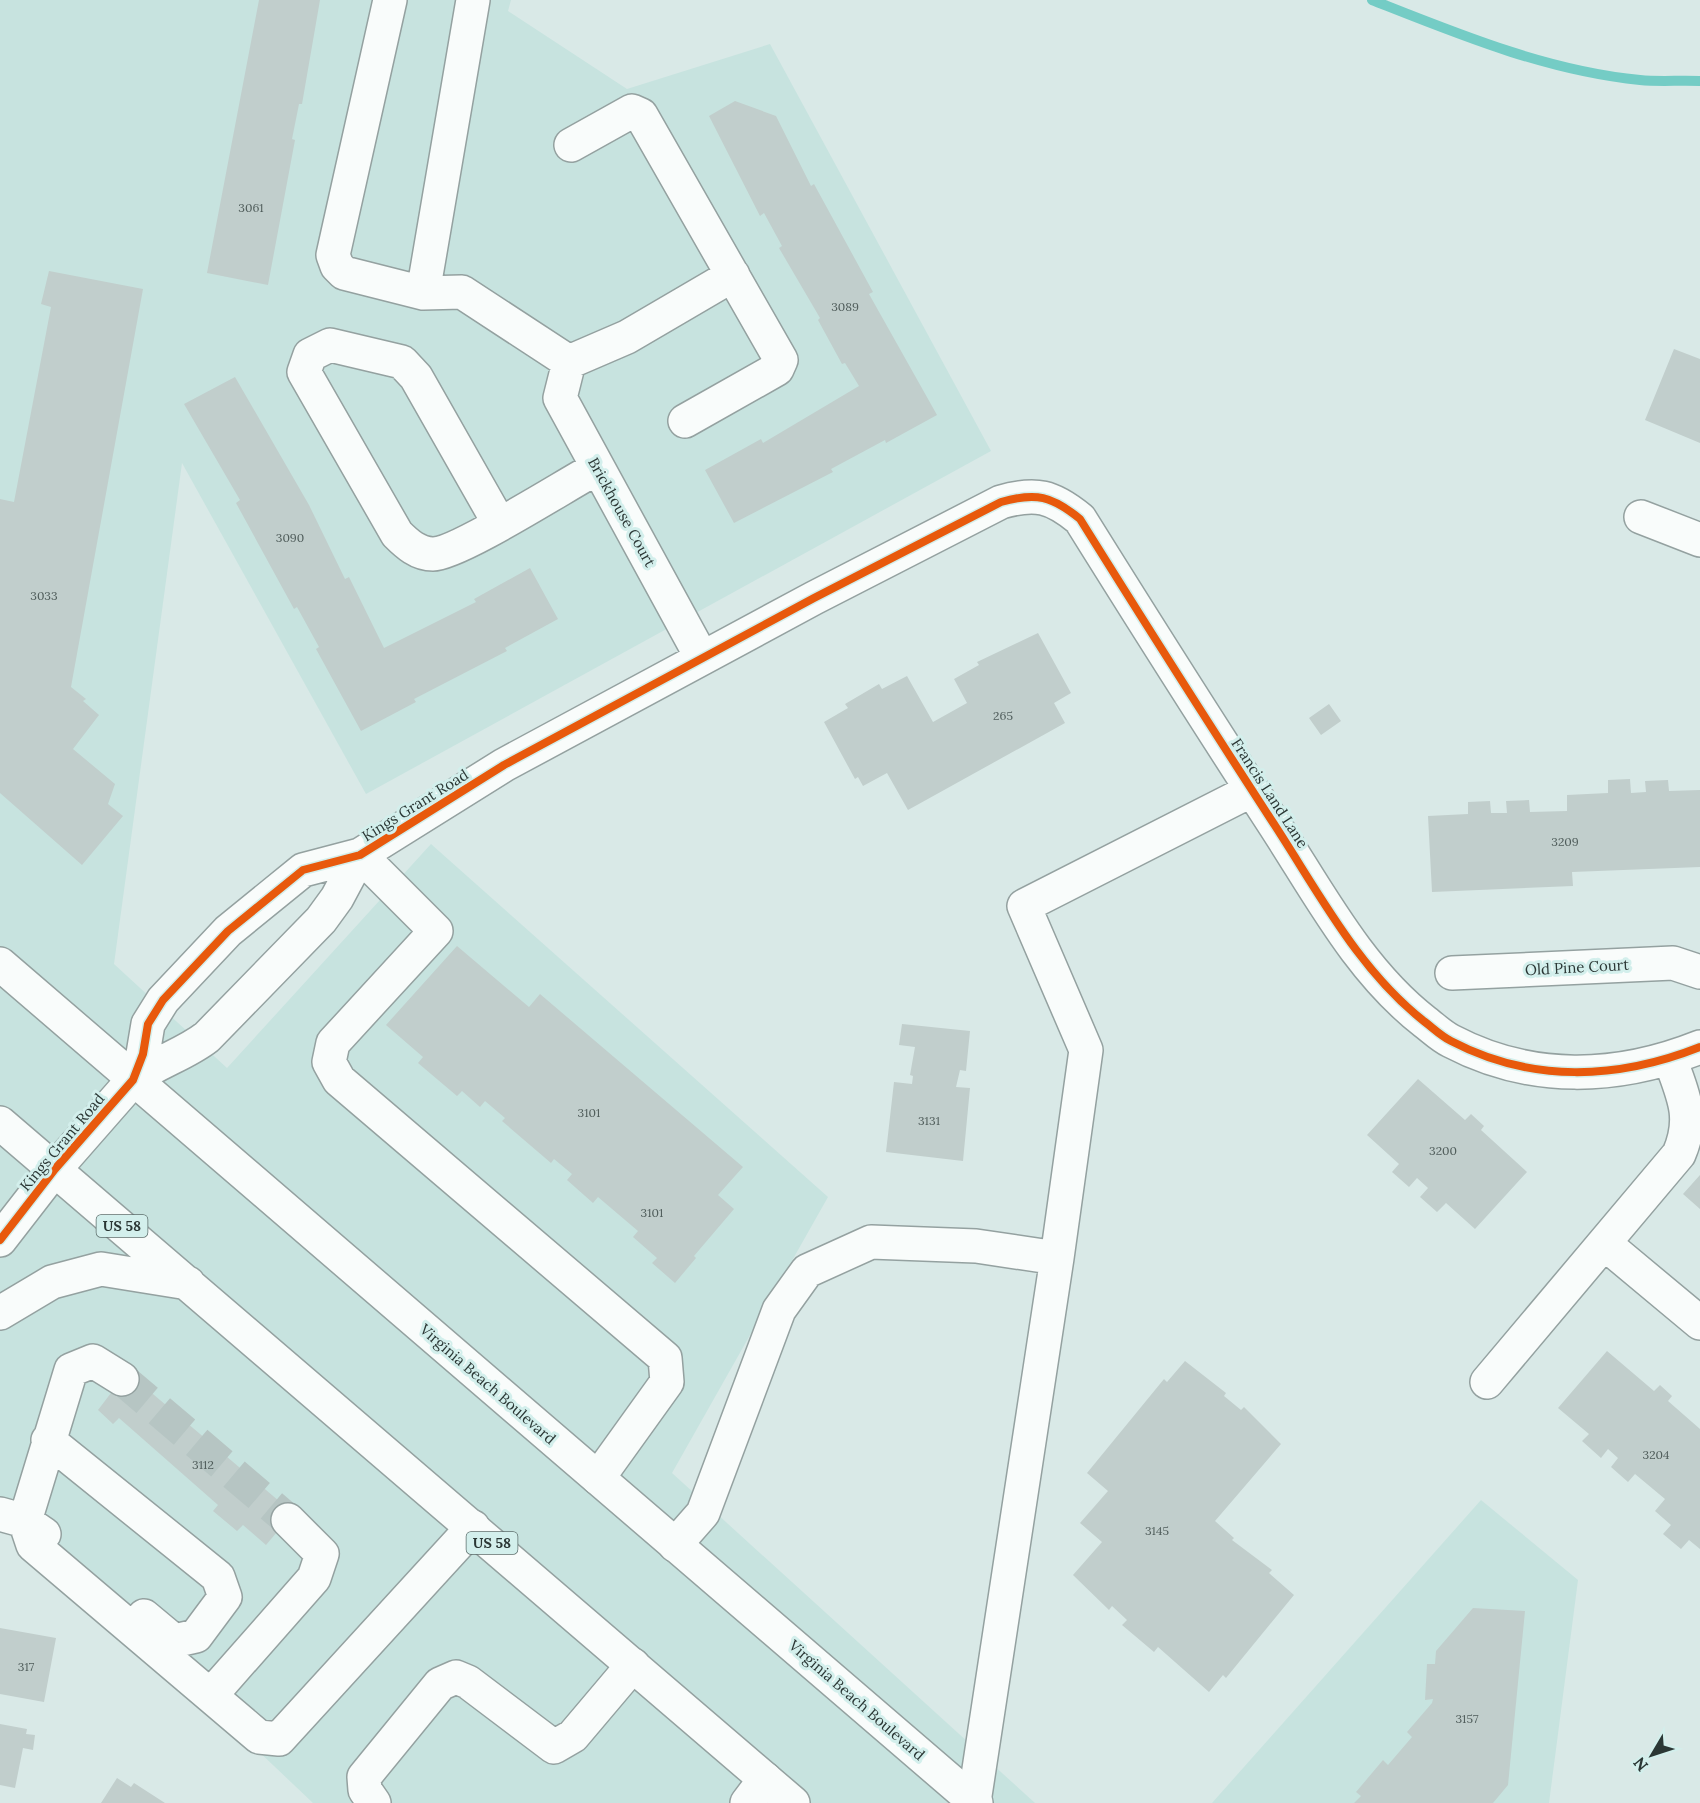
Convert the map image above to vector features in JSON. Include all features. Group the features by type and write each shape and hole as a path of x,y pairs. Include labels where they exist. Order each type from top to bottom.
{"street":[{"path":"390,0 333,255 337,266 344,273 423,293 462,291 568,362 627,337 733,275"},
{"path":"423,293 473,0"},
{"path":"571,145 632,111 641,115 781,360 777,369 685,421"},
{"path":"499,523 416,377 402,362 330,345 310,355 304,372 398,534 411,548 429,554 445,553 499,523 597,468"},
{"name":"Brickhouse Court","path":"568,362 560,398 702,658"},
{"name":"Francis Land Lane","path":"869,569 1001,502 1023,495 1041,496 1062,505 1080,519 1252,790 1369,967 1406,1007 1449,1040 1493,1058 1539,1070 1578,1073 1626,1070 1670,1059 1700,1047"},
{"path":"1641,517 1700,540"},
{"name":"Kings Grant Road","path":"0,1240 55,1169 133,1080 143,1054 148,1024 156,1008 228,931 303,870 360,855 504,765 869,569"},
{"path":"975,1802 1086,1050 1024,906 1252,790"},
{"path":"133,1080 157,1064 192,1049 207,1037 321,920 337,898 360,855 436,931 333,1043 329,1062 339,1080 665,1358 667,1382 598,1478"},
{"name":"Old Pine Court","path":"1452,973 1673,963 1700,972"},
{"name":"Virginia Beach Boulevard","path":"0,964 975,1802"},
{"path":"1487,1382 1678,1154 1686,1137 1688,1114 1670,1059"},
{"name":"US 58","path":"0,1123 633,1665 756,1791 794,1803"},
{"path":"675,1545 703,1513 779,1310 807,1271 871,1242 976,1246 1057,1258"},
{"path":"1604,1243 1700,1323"},
{"path":"0,1313 52,1282 78,1273 101,1269 190,1284"},
{"path":"13,1517 48,1440 71,1370 93,1361 122,1379"},
{"path":"13,1517 59,1545 174,1641 196,1636 225,1597 218,1577 48,1440"},
{"path":"13,1517 33,1545 259,1737 279,1739 473,1527"},
{"path":"211,1695 315,1578 322,1554 288,1520"},
{"path":"374,1803 364,1790 364,1777 440,1684 456,1677 468,1682 554,1747 573,1736 633,1665"}],"shaded area":[{"path":"0,0 511,0 508,11 627,89 770,44 991,451 366,794 182,463 114,964 227,1068 431,844 828,1197 672,1473 1035,1803 313,1803 0,1506"},
{"path":"1481,1500 1578,1580 1549,1803 1212,1803"}],"building":[{"path":"259,0 320,0 302,104 299,104 292,139 295,140 268,285 207,273"},
{"path":"735,101 776,116 811,186 814,184 873,292 869,294 937,415 886,443 885,440 831,469 833,472 734,523 705,470 761,439 763,443 859,386 845,363 842,364 818,320 820,318 779,248 782,246 764,213 760,216 709,116"},
{"path":"49,271 143,289 71,687 86,699 83,701 99,715 73,749 115,784 108,804 123,816 82,865 0,793 0,499 14,502 51,307 41,304"},
{"path":"1674,349 1700,359 1700,443 1645,420"},
{"path":"235,377 309,505 345,579 349,577 384,648 476,602 474,599 530,568 558,619 505,648 507,651 414,699 416,702 361,731 316,649 319,647 297,607 294,609 236,503 240,500 184,404"},
{"path":"1038,633 1071,693 1054,703 1065,723 908,810 887,773 863,786 858,777 855,779 824,722 848,708 845,704 879,684 882,689 907,676 933,722 967,703 954,679 979,665 977,662"},
{"path":"1329,704 1341,721 1321,735 1309,718"},
{"path":"1630,779 1631,793 1646,792 1645,781 1668,780 1669,791 1700,790 1700,867 1572,872 1573,886 1432,892 1428,816 1468,814 1468,802 1490,801 1491,813 1507,813 1506,801 1529,800 1530,812 1567,811 1567,795 1608,793 1608,780"},
{"path":"457,946 529,1007 540,994 743,1167 718,1195 734,1209 694,1256 696,1258 675,1283 652,1263 657,1258 633,1237 638,1231 598,1197 593,1203 567,1180 572,1174 554,1159 551,1163 502,1121 505,1118 485,1101 480,1107 462,1091 457,1096 418,1063 423,1057 386,1025"},
{"path":"902,1024 970,1031 966,1071 960,1070 956,1087 970,1088 963,1161 886,1152 894,1082 912,1084 913,1076 910,1075 915,1047 899,1045"},
{"path":"1418,1079 1465,1120 1471,1114 1484,1126 1481,1130 1527,1172 1475,1229 1446,1203 1437,1212 1420,1197 1428,1188 1417,1178 1409,1187 1392,1172 1399,1164 1367,1135"},
{"path":"1700,1175 1700,1209 1683,1194"},
{"path":"1607,1351 1654,1391 1660,1385 1672,1396 1668,1401 1700,1429 1700,1549 1689,1540 1681,1549 1663,1534 1671,1525 1655,1511 1665,1499 1635,1474 1628,1482 1611,1467 1618,1458 1608,1449 1601,1458 1582,1441 1589,1434 1558,1408"},
{"path":"1185,1361 1226,1393 1224,1396 1241,1410 1244,1407 1281,1444 1215,1521 1234,1538 1232,1540 1272,1570 1269,1573 1294,1595 1226,1678 1223,1675 1209,1692 1158,1647 1154,1652 1122,1625 1127,1620 1112,1606 1109,1610 1073,1575 1102,1542 1080,1523 1108,1491 1087,1473 1164,1379 1167,1382"},
{"path":"127,1372 293,1513 266,1545 243,1525 237,1531 213,1511 218,1505 119,1418 113,1424 98,1410"},
{"path":"1473,1608 1525,1611 1508,1785 1493,1803 1354,1803 1361,1796 1356,1792 1383,1760 1388,1765 1412,1737 1407,1732 1433,1699 1425,1700 1427,1664 1435,1664 1436,1651"},
{"path":"0,1628 56,1638 44,1702 0,1694"},
{"path":"0,1724 27,1729 26,1734 35,1735 33,1750 23,1748 15,1788 0,1785"},
{"path":"117,1778 131,1787 134,1783 165,1803 101,1803"}],"waterway":[{"path":"1372,0 1437,26 1537,60 1640,80 1700,81"}],"tunnel":[{"path":"122,1379 288,1520"}],"cycle path":[{"path":"0,1240 55,1169 133,1080 143,1054 148,1024 163,1000 228,931 303,870 360,855 504,765 814,598 1001,502 1024,497 1052,501 1080,519 1323,902 1359,954 1379,978 1425,1022 1447,1039 1481,1055 1543,1070 1606,1071 1669,1058 1700,1047"}]}
